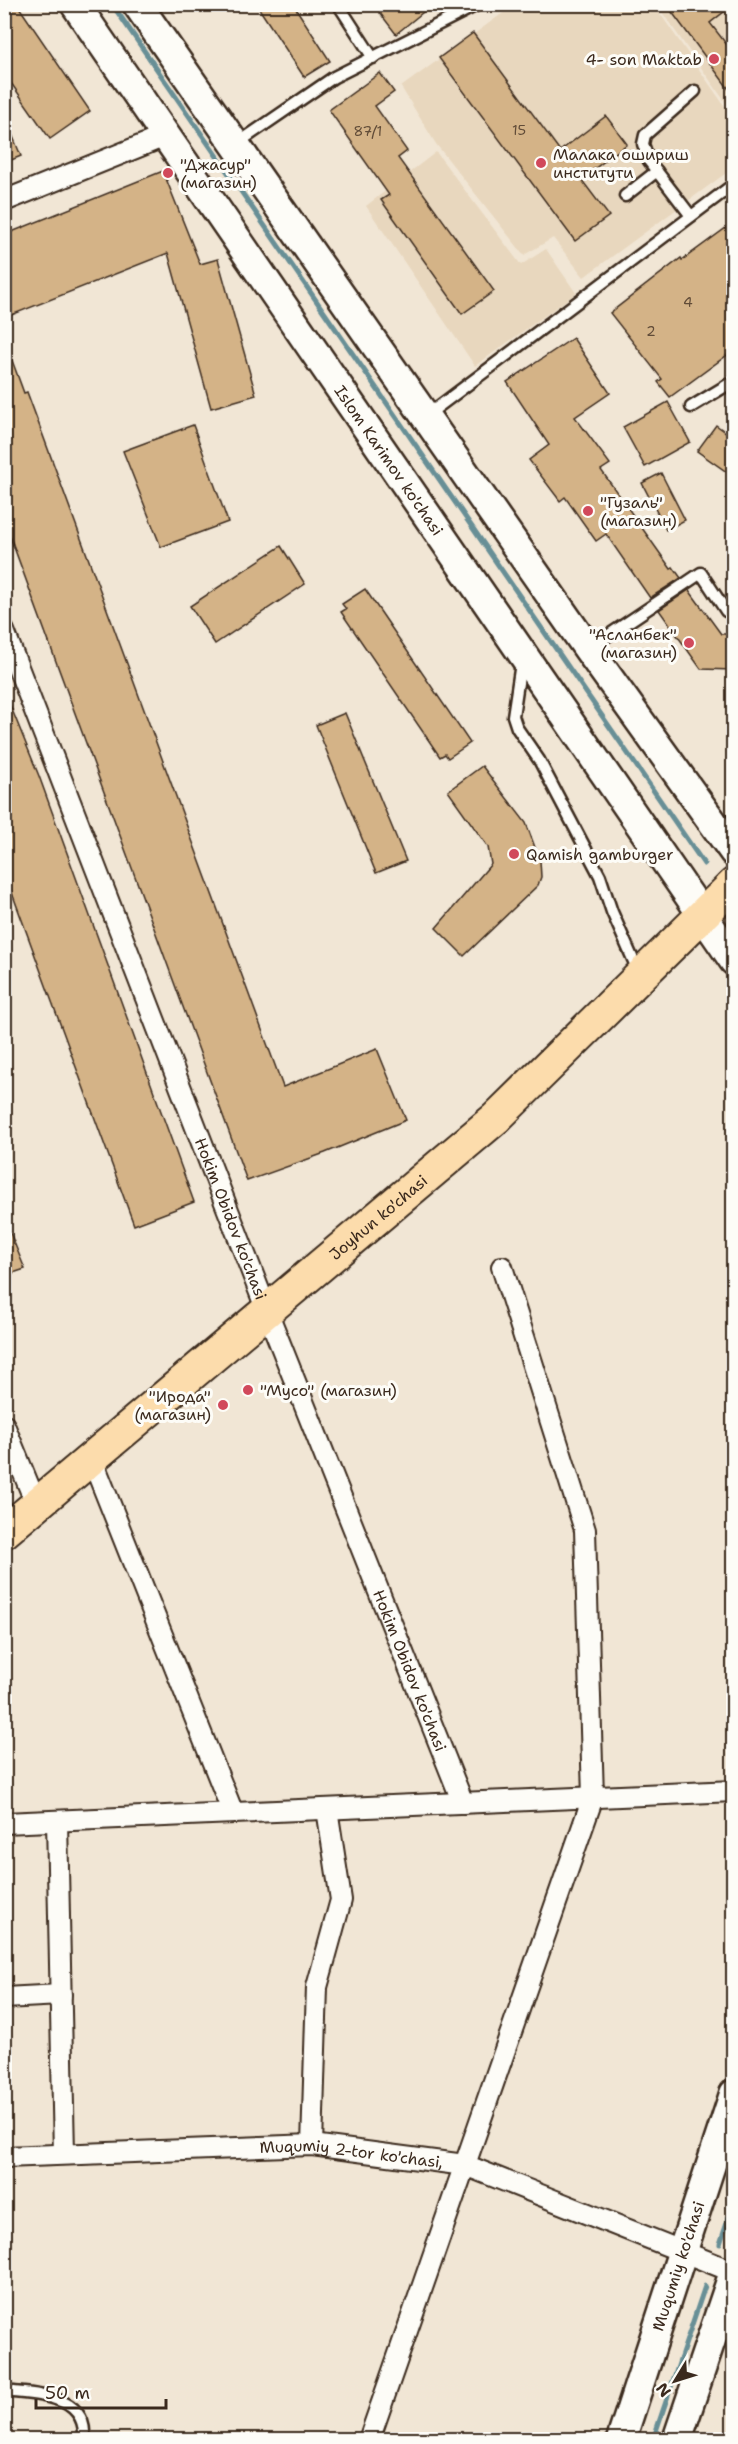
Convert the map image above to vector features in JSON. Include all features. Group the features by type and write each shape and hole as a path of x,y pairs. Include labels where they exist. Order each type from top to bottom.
{"main road":[{"name":"Islom Karimov ko'chasi","path":"75,4 703,915"},
{"path":"137,4 588,649 734,852"},
{"name":"Joyhun ko'chasi","path":"4,1532 495,1118 734,884"},
{"path":"703,915 734,962"},
{"name":"Muqumiy ko'chasi","path":"621,2439 734,2094"},
{"path":"677,2439 733,2272"}],"street":[{"path":"4,201 165,136"},
{"name":"Hokim Obidov ko'chasi","path":"4,631 267,1311 464,1803"},
{"path":"369,2439 594,1797 585,1530 502,1267"},
{"path":"4,1425 37,1506"},
{"path":"92,1460 233,1813"},
{"path":"4,1823 734,1791"},
{"path":"312,2145 317,1986 341,1900 327,1809"},
{"path":"57,1821 64,2154"},
{"path":"4,1998 61,1995"},
{"name":"Muqumiy 2-tor ko'chasi,","path":"4,2157 312,2145 465,2165 733,2272"}],"lane":[{"path":"338,4 373,58"},
{"path":"235,145 334,77 479,4"},
{"path":"691,216 649,161 643,144 645,135 695,91"},
{"path":"625,195 657,171"},
{"path":"425,417 734,184"},
{"path":"691,407 734,381"},
{"path":"588,649 701,573 726,610 734,609"},
{"path":"523,653 513,716 517,728 539,760 600,876 612,912 640,976"},
{"path":"4,2391 56,2397 74,2408 85,2426 84,2439"}],"shaded area":[{"path":"514,5 654,5 733,118 733,168 584,277 553,238 524,255 436,144 401,87"},
{"name":"4- son Maktab","path":"657,5 733,5 733,113"},
{"path":"436,152 521,265 546,249 576,293 475,366 366,206"}],"building":[{"path":"4,4 17,4 90,111 50,139 4,73"},
{"path":"256,4 293,4 330,61 304,77"},
{"path":"373,4 433,4 396,34"},
{"name":"4- son Maktab","path":"666,4 734,4 710,23 734,54 734,96"},
{"path":"473,33 560,151 606,116 627,144 581,179 609,216 575,241 439,58"},
{"path":"380,73 394,92 375,106 407,151 398,158 494,291 462,314 381,200 389,195 329,110"},
{"path":"4,115 21,156 4,163"},
{"path":"163,171 200,264 218,259 256,395 211,408 168,253 4,318 4,235"},
{"path":"734,222 734,350 670,397 658,382 662,379 610,313 681,258 682,260"},
{"path":"573,338 610,393 575,417 610,464 601,470 671,569 673,567 681,578 650,598 606,534 596,541 565,497 560,501 529,460 549,445 507,382"},
{"path":"6,344 24,393 27,392 283,1087 377,1049 406,1120 247,1181 4,520"},
{"path":"668,402 690,442 645,467 623,427"},
{"path":"193,425 228,522 161,547 123,451"},
{"path":"716,425 734,438 734,477 697,451"},
{"path":"661,473 685,520 666,530 642,483"},
{"path":"281,546 305,584 215,644 190,606"},
{"path":"365,589 470,743 448,758 445,754 440,757 341,612 346,609 342,604"},
{"path":"689,590 721,634 734,634 734,670 701,669 659,610"},
{"path":"4,690 39,776 194,1202 134,1225 4,871"},
{"path":"345,713 406,861 376,873 316,725"},
{"name":"Qamish gamburger","path":"482,766 526,823 540,861 541,877 538,885 464,956 436,928 491,864 488,847 448,791"},
{"path":"4,1218 25,1269 4,1276"}],"waterway":[{"path":"112,4 704,864"},
{"path":"720,2244 734,2202"},
{"path":"653,2440 705,2286"}],"place":[{"name":"4- son Maktab","path":"714,59"},
{"name":"Малака ошириш институти","path":"541,163"},
{"name":"\"Джасур\" (магазин)","path":"168,173"},
{"name":"\"Гузаль\" (магазин)","path":"588,511"},
{"name":"\"Асланбек\" (магазин)","path":"689,643"},
{"name":"Qamish gamburger","path":"514,854"},
{"name":"\"Мусо\" (магазин)","path":"248,1390"},
{"name":"\"Ирода\" (магазин)","path":"223,1405"}]}
